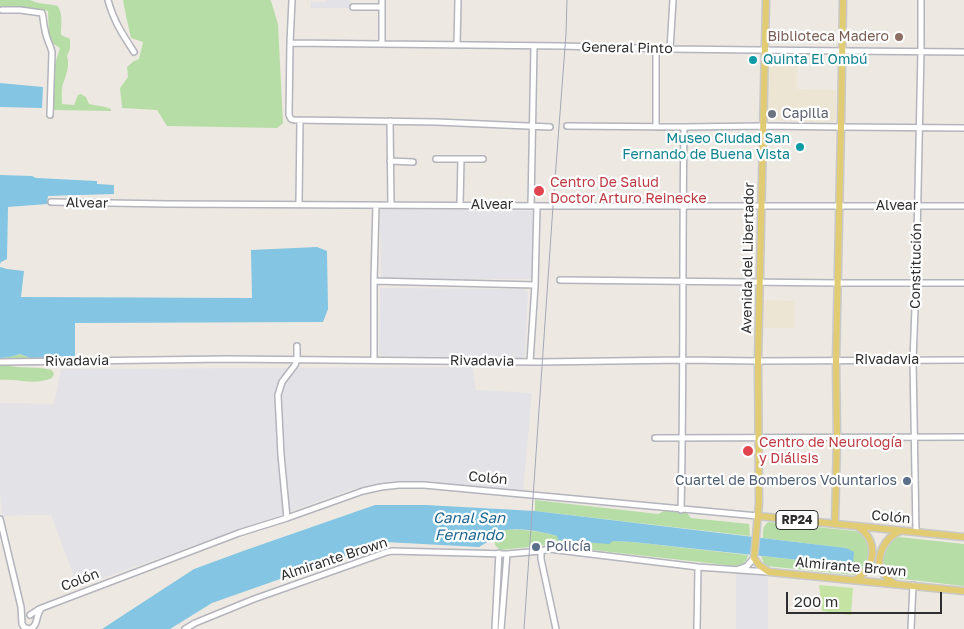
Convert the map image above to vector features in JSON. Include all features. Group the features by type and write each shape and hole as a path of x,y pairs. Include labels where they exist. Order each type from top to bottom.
{"main road":[{"name":"Avenida del Libertador","path":"754,558 759,503 758,361 766,0"},
{"path":"835,524 843,0"},
{"name":"Colón","path":"758,516 964,538"},
{"path":"854,580 862,576 869,567 872,553 867,534 856,527"},
{"path":"895,584 882,572 880,558 885,544 893,535 902,530"},
{"path":"754,558 759,565 769,572"},
{"name":"Almirante Brown","path":"769,572 964,591"}],"street":[{"path":"108,0 117,25 134,52"},
{"path":"292,0 290,119 437,122 550,127"},
{"path":"382,0 382,44"},
{"path":"457,45 458,0"},
{"path":"670,49 673,0"},
{"name":"Constitución","path":"916,532 913,360 921,0"},
{"path":"353,7 382,7"},
{"path":"2,10 42,13 44,28 52,52 50,115"},
{"name":"General Pinto","path":"290,43 843,52 964,52"},
{"path":"531,206 534,46"},
{"path":"656,49 656,126"},
{"path":"299,204 300,120"},
{"path":"390,121 391,205"},
{"path":"567,126 964,128"},
{"path":"681,510 684,127"},
{"path":"436,160 483,159"},
{"path":"460,205 461,160"},
{"path":"390,161 413,162"},
{"name":"Alvear","path":"50,202 531,206 964,206"},
{"path":"374,360 376,205"},
{"path":"530,362 538,206"},
{"path":"560,280 964,283"},
{"path":"374,281 535,285"},
{"path":"287,518 278,395 282,382 298,360 297,346"},
{"name":"Rivadavia","path":"0,362 228,359 530,362 964,360"},
{"path":"655,438 964,437"},
{"name":"Colón","path":"29,615 44,607 239,533 380,487 399,485 434,486 758,516"},
{"path":"0,519 21,607 23,626 29,629 34,627 39,612 44,607"},
{"name":"Almirante Brown","path":"187,628 254,599 392,551 507,554 549,549 769,572"},
{"path":"541,551 541,559 556,629"},
{"path":"495,629 499,553"},
{"path":"501,629 507,554"},
{"path":"736,570 747,566 754,558"},
{"path":"697,629 698,566"},
{"path":"911,629 913,585"},
{"path":"21,607 36,620"},
{"path":"22,620 29,615"}],"shaded area":[{"path":"327,0 350,0 351,8 311,8 311,2 326,2"},
{"path":"768,52 798,53 797,89 836,90 836,120 833,122 767,120"},
{"path":"380,209 534,211 531,279 381,279"},
{"path":"380,288 524,289 528,292 525,356 523,358 382,356 379,353"},
{"path":"763,300 795,301 795,328 763,328"},
{"path":"472,367 476,390 532,393 523,491 403,481 381,483 353,489 78,587 51,515 2,516 0,491 0,403 54,404 61,369"},
{"path":"736,573 768,576 768,629 736,629"}],"green space":[{"path":"0,0 30,0 58,6 61,16 61,35 70,39 70,49 67,56 68,67 62,89 62,104 74,105 78,95 81,94 86,97 89,104 105,107 111,109 111,111 53,110 54,67 60,48 49,41 48,11 30,8 0,8"},
{"path":"123,0 270,0 278,24 283,123 277,128 167,126 157,110 122,108 120,88 128,77 127,67 139,59 143,42 131,38"},
{"path":"20,354 31,358 6,365 52,370 54,374 52,378 33,382 0,380 0,358"},
{"path":"535,500 658,514 664,511 687,513 691,518 749,524 750,536 535,511"},
{"path":"769,522 855,531 866,539 869,551 867,563 854,575 766,566 761,556 845,565 853,563 846,548 763,538 764,527"},
{"path":"508,529 557,536 633,542 748,555 744,563 735,566 548,545 500,550 495,545 494,534"},
{"path":"899,537 964,544 964,586 894,578 885,568 883,556 888,545"},
{"path":"819,585 853,588 851,615 822,611"}],"water":[{"path":"0,83 43,87 42,108 0,107"},
{"path":"0,175 97,181 97,184 114,185 114,194 48,196 47,204 8,207 7,259 0,264"},
{"path":"317,247 327,251 328,309 323,322 75,323 75,356 31,358 20,354 0,358 0,267 24,271 21,297 252,298 251,250"},
{"name":"Canal San Fernando","path":"375,505 426,505 535,511 846,548 854,552 853,563 845,565 633,542 613,541 609,544 558,540 557,536 543,532 510,529 496,532 489,541 479,547 385,542 212,603 170,629 102,629 194,569"}],"tram line":[{"path":"524,629 567,0"}],"place":[{"name":"Biblioteca Madero","path":"899,37"},
{"name":"Quinta El Ombú","path":"753,60"},
{"name":"Capilla","path":"772,114"},
{"name":"Museo Ciudad San Fernando de Buena Vista","path":"800,147"},
{"name":"Centro De Salud Doctor Arturo Reinecke","path":"539,191"},
{"name":"Centro de Neurología y Diálisis","path":"748,451"},
{"name":"Cuartel de Bomberos Voluntarios","path":"907,481"},
{"name":"Policía","path":"536,547"}]}
